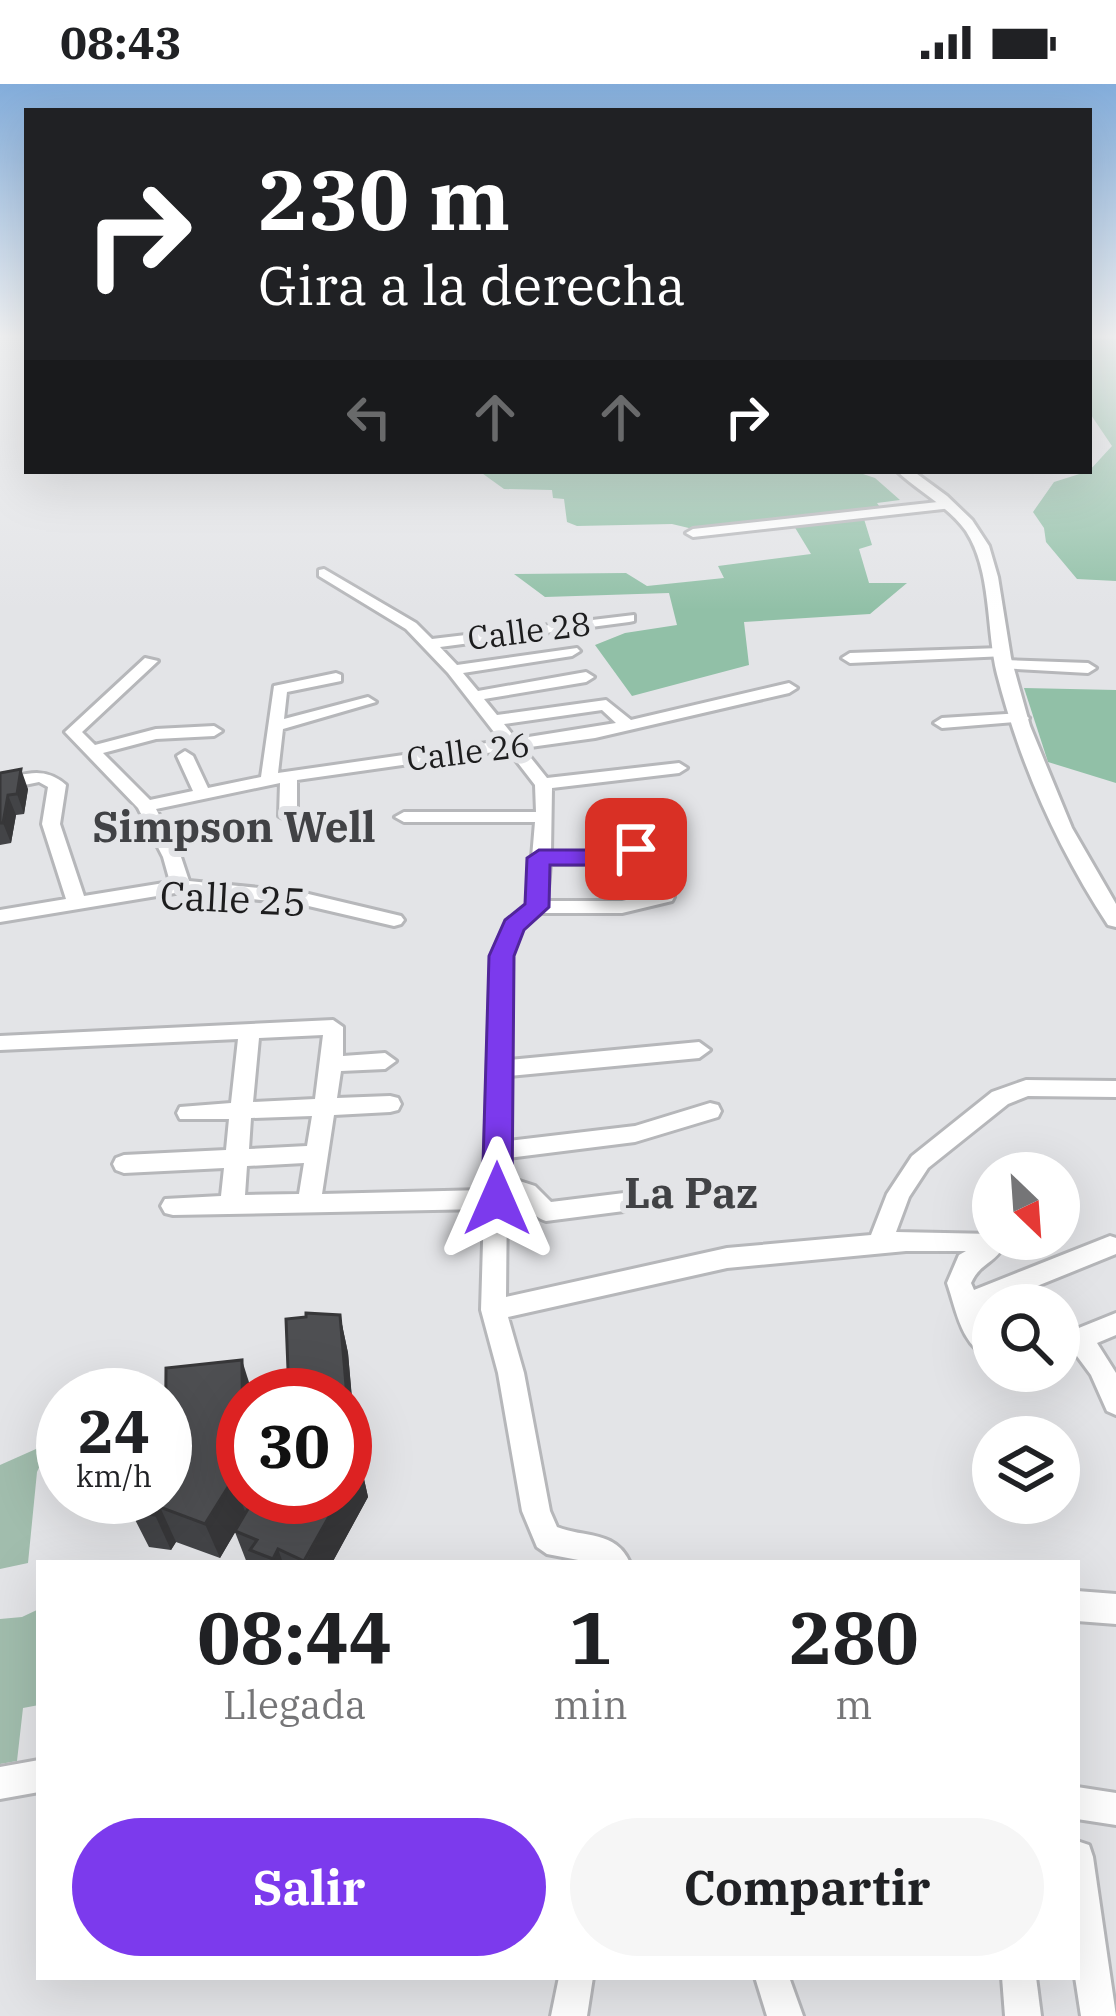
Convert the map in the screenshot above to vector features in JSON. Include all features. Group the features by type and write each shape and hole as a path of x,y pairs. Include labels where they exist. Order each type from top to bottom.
{"main road":[{"path":"908,474 965,521 982,548 1003,659 1021,718 1083,867 1116,920"}],"street":[{"path":"693,533 947,505"},
{"path":"324,573 391,610 429,644 543,784 537,907"},
{"name":"Calle 28","path":"429,644 629,618"},
{"path":"453,670 572,651"},
{"path":"850,658 1003,659 1088,668"},
{"path":"150,661 75,728 75,736 146,806 182,886"},
{"path":"475,696 586,677"},
{"path":"269,780 281,687 336,678"},
{"name":"Calle 26","path":"146,806 289,776 513,746 789,688"},
{"path":"278,725 368,702"},
{"path":"494,720 606,705 627,725"},
{"path":"942,723 1021,718"},
{"path":"92,751 156,734 214,731"},
{"path":"185,756 202,793"},
{"path":"543,784 679,768"},
{"path":"0,785 42,776 57,785 51,824 77,903"},
{"path":"288,816 289,776"},
{"path":"404,817 544,817"},
{"path":"539,858 597,858 636,849"},
{"name":"Calle 25","path":"0,916 182,886 300,898 394,920"},
{"path":"612,1560 597,1548 557,1544 540,1524 512,1373 494,1310 502,956 514,926 537,907 622,907 665,897"},
{"path":"0,1043 330,1025 332,1064 309,1201"},
{"path":"232,1205 250,1029"},
{"path":"499,1069 699,1050"},
{"path":"332,1064 385,1061"},
{"path":"879,1244 899,1194 920,1162 1000,1098 1026,1088 1116,1089"},
{"path":"188,1113 390,1104"},
{"path":"498,1151 635,1134 710,1112"},
{"path":"124,1164 318,1154"},
{"path":"173,1206 497,1191 527,1192 546,1212 624,1202"},
{"path":"494,1310 689,1264 879,1244 986,1241 991,1247 968,1262 959,1282 972,1324"},
{"path":"968,1308 974,1301 1110,1246"},
{"path":"1080,1339 1116,1324"},
{"path":"1080,1352 1101,1368 1116,1403"},
{"path":"1080,1606 1116,1609"},
{"path":"0,1783 36,1777"},
{"path":"1080,1803 1116,1809"},
{"path":"1080,1938 1099,2016"},
{"path":"569,2016 575,1980"},
{"path":"773,1980 785,2016"},
{"path":"1018,1980 1023,2016"}],"green space":[{"path":"1101,429 1116,429 1116,581 1077,579 1046,542 1044,528 1033,512 1054,482 1092,474 1092,468 1112,446"},
{"path":"483,474 863,474 875,478 900,500 877,503 882,510 693,529 672,524 577,526 567,522 564,499 553,498 552,490 504,489"},
{"path":"864,519 872,545 859,549 869,583 907,583 870,614 744,622 749,665 632,696 595,645 625,633 677,625 669,593 545,597 514,574 626,573 647,586 724,578 718,566 811,554 794,526"},
{"path":"1024,688 1116,690 1116,783 1048,762"},
{"path":"36,1449 28,1563 0,1569 0,1465"},
{"path":"36,1610 36,1706 23,1708 17,1761 0,1764 0,1619"}],"building":[{"path":"21,769 17,794 8,795 0,823 0,773"},
{"path":"306,1313 340,1315 345,1368 288,1368 286,1319 306,1317"},
{"path":"242,1360 242,1368 216,1368 216,1506 205,1524 192,1519 192,1368 166,1368"},
{"path":"239,1524 325,1524 305,1560 278,1549 273,1559 250,1550 257,1540 235,1531"}],"district":[{"name":"Simpson Well","path":"234,826"},
{"name":"La Paz","path":"691,1192"}],"route":[{"path":"497,1199 497,1049 507,938 524,915 537,907 539,858 597,858 636,849"}]}
